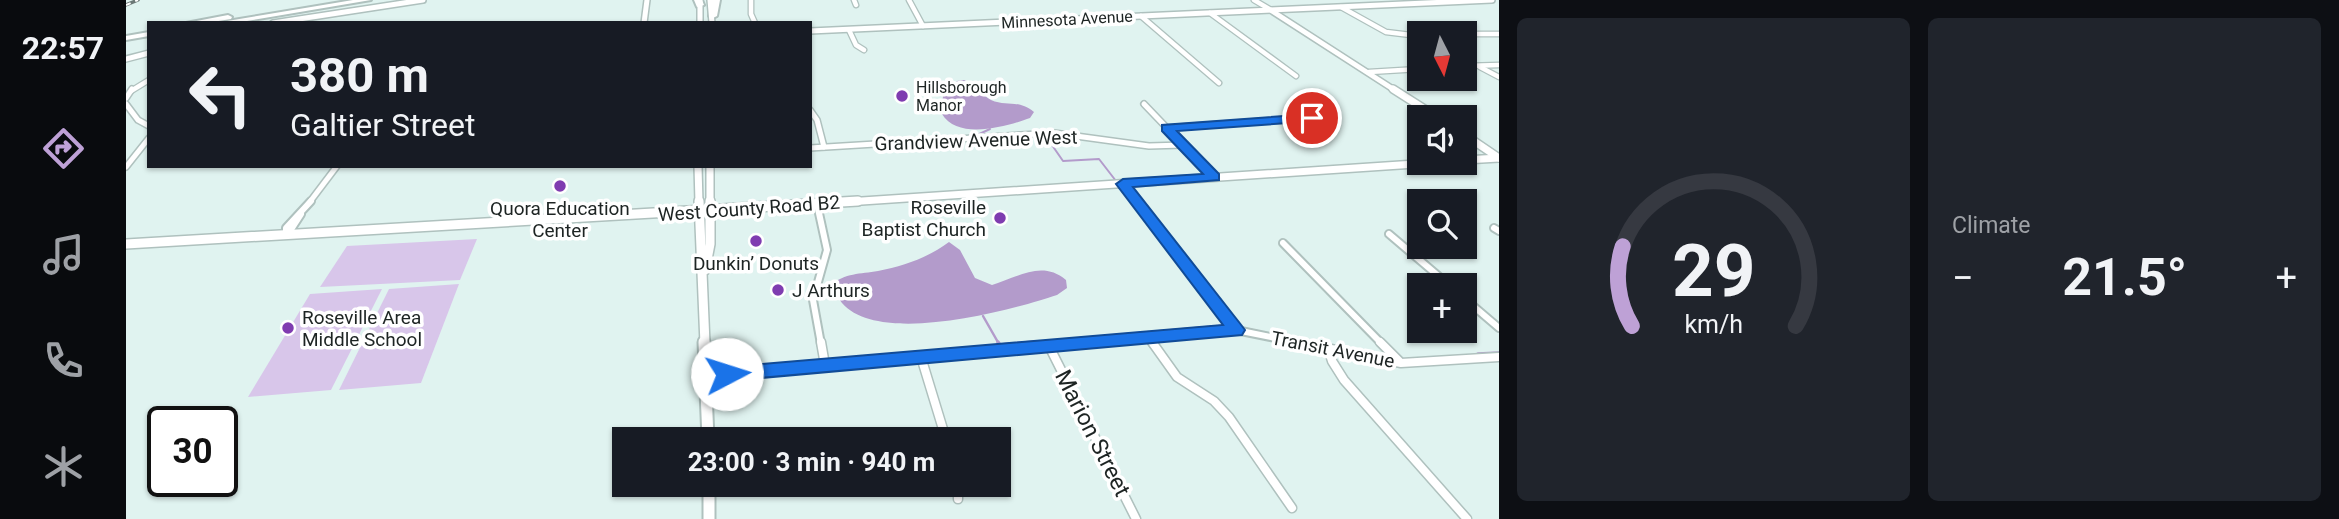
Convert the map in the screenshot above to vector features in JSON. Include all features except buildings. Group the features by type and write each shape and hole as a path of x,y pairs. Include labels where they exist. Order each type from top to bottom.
{"highway":[{"path":"203,21 337,0"},
{"path":"232,21 367,0"},
{"path":"712,19 716,0"},
{"path":"126,35 147,32"}],"main road":[{"path":"1477,159 1499,158"},
{"path":"698,212 698,245 703,278"}],"street":[{"path":"284,21 423,0"},
{"path":"644,21 648,0"},
{"path":"710,0 712,19"},
{"path":"751,0 754,21"},
{"path":"909,0 923,26"},
{"path":"1254,0 1419,105"},
{"name":"Minnesota Avenue","path":"812,31 1492,0"},
{"path":"699,2 700,21"},
{"path":"1341,7 1386,32 1407,35"},
{"path":"1210,13 1296,76"},
{"path":"1140,16 1219,83"},
{"path":"849,30 856,45 864,50"},
{"path":"1477,34 1499,34"},
{"path":"126,59 147,54"},
{"path":"1478,66 1499,65"},
{"path":"1478,66 1499,77"},
{"path":"1369,72 1407,70"},
{"path":"126,98 132,89 147,81"},
{"path":"126,104 138,120 147,125"},
{"path":"1144,104 1214,177"},
{"path":"812,113 817,120 824,147"},
{"path":"1167,128 1336,116"},
{"name":"Grandview Avenue West","path":"812,148 1054,133 1149,146 1183,145"},
{"path":"126,167 136,158 147,141"},
{"path":"1477,143 1499,158"},
{"name":"West County Road B2","path":"126,244 698,212 1407,164"},
{"path":"286,235 294,228 301,214 336,168"},
{"path":"698,168 698,212"},
{"path":"708,427 703,278 710,244 710,168"},
{"path":"1123,184 1236,330"},
{"path":"817,204 827,250 813,300 825,365"},
{"path":"1390,234 1435,273"},
{"path":"1283,243 1401,363"},
{"path":"1477,309 1499,328"},
{"name":"Transit Avenue","path":"707,375 1236,330 1401,363 1499,357"},
{"path":"1149,338 1177,377 1214,401 1229,417 1292,508"},
{"name":"Marion Street","path":"1049,346 1136,519"},
{"path":"1328,348 1343,380 1467,519"},
{"path":"920,357 942,427"},
{"path":"709,497 709,519"}],"shaded area":[{"path":"964,80 991,100 1018,104 1034,112 1030,118 1009,125 984,129 959,127 949,122 942,114 943,95 952,90 957,81"},
{"path":"477,239 460,280 320,287 347,246"},
{"path":"949,242 960,250 975,278 992,285 1030,272 1048,271 1066,280 1067,288 1057,295 1008,309 978,316 914,324 884,322 860,316 842,303 832,288 831,285 842,278 906,264"},
{"path":"459,284 421,383 339,390 389,289"},
{"path":"382,289 331,390 248,397 310,294"}],"waterway":[{"path":"975,136 990,129"},
{"path":"1045,135 1063,161 1099,159 1133,203"},
{"path":"1131,201 1226,325"},
{"path":"983,316 999,344"},
{"path":"1014,344 1230,325"},
{"path":"1236,327 1257,331"},
{"path":"998,342 1000,345 1035,342"},
{"path":"1363,352 1391,356"},
{"path":"1478,354 1499,353"}],"railway":[{"path":"126,5 138,0"}],"place":[{"name":"Hillsborough Manor","path":"902,96"},
{"name":"Quora Education Center","path":"560,186"},
{"name":"Roseville Baptist Church","path":"1000,218"},
{"name":"Dunkin’ Donuts","path":"756,241"},
{"name":"J Arthurs","path":"778,290"},
{"name":"Roseville Area Middle School","path":"288,328"}],"route":[{"path":"727,374 1236,330 1123,184 1214,177 1167,128 1312,118"}]}
